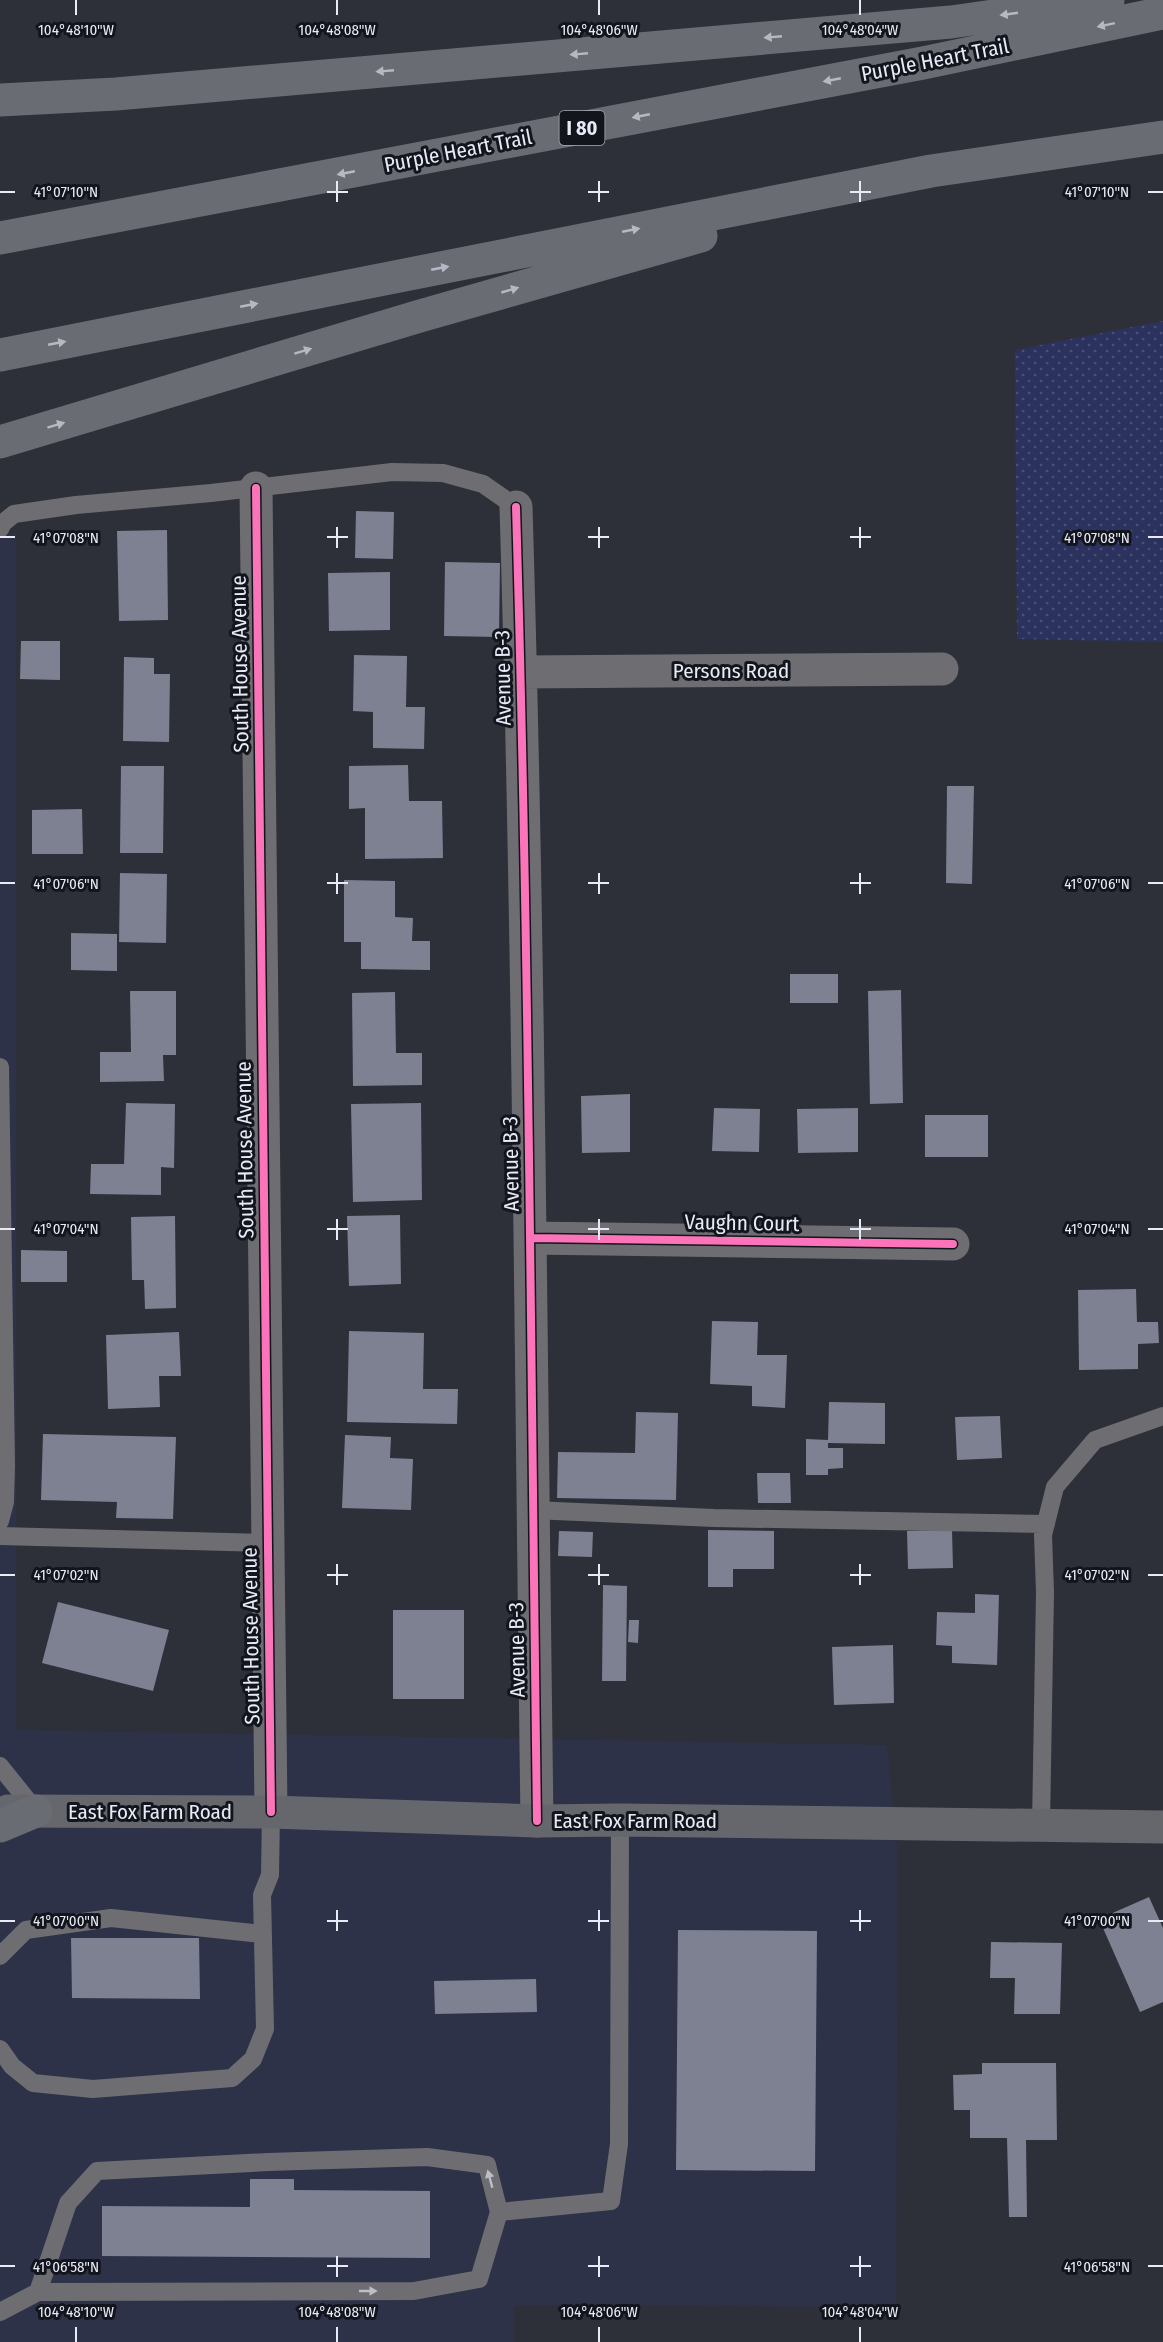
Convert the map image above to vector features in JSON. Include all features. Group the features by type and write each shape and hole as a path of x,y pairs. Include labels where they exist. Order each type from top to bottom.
{"highway":[{"path":"0,100 116,94 951,22 1108,0"},
{"name":"Purple Heart Trail","path":"0,238 923,63 1163,13"},
{"path":"0,354 931,171 1163,137"},
{"path":"0,442 420,316 931,171"},
{"path":"0,1802 36,1811"},
{"path":"0,1826 36,1811"}],"main road":[{"name":"East Fox Farm Road","path":"0,1811 271,1812 537,1821 1163,1827"}],"street":[{"name":"South House Avenue","path":"256,488 271,1812"},
{"name":"Avenue B-3","path":"516,507 531,1238 537,1821"},
{"name":"Persons Road","path":"521,672 942,669"},
{"name":"Vaughn Court","path":"531,1238 953,1244"}],"lane":[{"path":"0,529 3,523 14,514 76,505 392,472 443,473 483,484 516,507"},
{"path":"0,1067 6,1465 5,1502 0,1521"},
{"path":"1041,1825 1045,1592 1043,1535 1055,1486 1095,1440 1163,1416"},
{"path":"533,1510 714,1518 1046,1524"},
{"path":"0,1536 268,1543"},
{"path":"0,1766 36,1811"},
{"path":"0,2049 6,2068 33,2083 93,2089 232,2078 252,2058 265,2029 262,1895 270,1875 271,1812"},
{"path":"499,2212 611,2201 619,2144 620,1820"},
{"path":"0,1956 26,1930 111,1918 262,1934"},
{"path":"0,2312 38,2292 414,2291 479,2279 499,2212 487,2165 427,2157 97,2170 68,2203 38,2292"}],"shaded area":[{"path":"1163,321 1163,642 1017,639 1015,350"},
{"path":"16,532 16,1730 887,1745 898,1861 896,2307 514,2305 514,2342 0,2342 0,538"}],"building":[{"path":"356,511 394,512 393,559 355,558"},
{"path":"167,530 168,620 119,621 117,531"},
{"path":"445,562 500,563 499,637 444,636"},
{"path":"390,572 390,630 329,631 328,573"},
{"path":"21,641 60,641 60,680 20,679"},
{"path":"354,655 407,656 406,707 425,707 424,749 373,748 373,712 353,711"},
{"path":"124,657 154,658 154,674 170,674 169,742 123,741"},
{"path":"408,765 409,801 442,801 443,858 365,859 365,808 349,809 349,766"},
{"path":"121,766 164,766 163,853 120,853"},
{"path":"947,786 974,786 972,884 946,883"},
{"path":"82,809 83,854 32,854 32,810"},
{"path":"120,873 167,874 166,943 119,942"},
{"path":"344,880 395,881 395,917 413,918 412,941 430,941 430,970 361,969 361,942 344,942"},
{"path":"71,933 117,934 117,971 71,970"},
{"path":"790,974 838,974 838,1003 790,1003"},
{"path":"901,990 903,1103 870,1104 868,991"},
{"path":"130,991 176,991 176,1055 163,1055 164,1081 100,1082 100,1052 131,1052"},
{"path":"395,992 396,1053 422,1053 422,1085 353,1086 352,993"},
{"path":"630,1094 630,1152 582,1153 581,1096"},
{"path":"126,1103 175,1104 174,1168 161,1167 161,1195 90,1194 91,1164 124,1164"},
{"path":"421,1103 422,1200 353,1202 351,1104"},
{"path":"714,1108 760,1109 759,1152 712,1151"},
{"path":"858,1108 858,1152 798,1153 797,1109"},
{"path":"925,1115 988,1115 988,1157 925,1157"},
{"path":"400,1215 401,1284 349,1286 347,1216"},
{"path":"175,1216 176,1308 145,1309 144,1280 132,1280 131,1217"},
{"path":"21,1250 67,1251 67,1282 21,1282"},
{"path":"1136,1289 1137,1322 1158,1322 1159,1343 1138,1344 1138,1369 1079,1370 1078,1290"},
{"path":"712,1321 758,1322 757,1355 787,1355 785,1408 752,1406 752,1386 710,1384"},
{"path":"349,1331 424,1333 423,1389 458,1389 457,1424 347,1422"},
{"path":"179,1332 181,1376 159,1376 160,1407 108,1409 106,1335"},
{"path":"829,1402 885,1403 885,1444 828,1443 828,1448 843,1448 843,1468 828,1469 828,1475 806,1475 806,1439 828,1440"},
{"path":"636,1412 678,1413 676,1500 557,1498 558,1452 635,1453"},
{"path":"1000,1416 1002,1458 957,1460 955,1417"},
{"path":"43,1434 176,1437 173,1519 116,1518 117,1502 41,1500"},
{"path":"345,1435 391,1437 390,1458 413,1459 411,1510 342,1508"},
{"path":"757,1473 790,1473 791,1503 758,1503"},
{"path":"708,1530 774,1531 774,1569 733,1569 733,1587 708,1587"},
{"path":"952,1530 953,1568 908,1569 907,1531"},
{"path":"559,1531 593,1532 592,1557 558,1556"},
{"path":"603,1585 627,1586 626,1681 602,1681"},
{"path":"975,1594 999,1595 997,1665 952,1663 952,1646 936,1645 937,1612 975,1613"},
{"path":"58,1602 169,1630 153,1691 42,1663"},
{"path":"393,1610 464,1610 464,1699 393,1699"},
{"path":"629,1620 639,1620 638,1643 628,1642"},
{"path":"893,1645 894,1703 834,1705 832,1647"},
{"path":"1149,1897 1163,1928 1163,2002 1140,2012 1099,1919"},
{"path":"678,1930 817,1931 815,2171 676,2170"},
{"path":"71,1938 199,1938 200,1999 72,1998"},
{"path":"991,1942 1062,1943 1060,2014 1014,2014 1015,1978 990,1978"},
{"path":"536,1979 537,2012 435,2014 434,1981"},
{"path":"982,2063 1056,2063 1057,2140 1026,2140 1027,2217 1009,2217 1007,2138 970,2138 970,2110 954,2110 953,2075 982,2074"},
{"path":"250,2179 294,2179 294,2190 430,2191 430,2258 102,2256 102,2206 250,2207"}],"cycle path":[{"path":"256,488 271,1812"},
{"path":"516,507 527,1000 537,1821"},
{"path":"531,1238 953,1244"}]}
